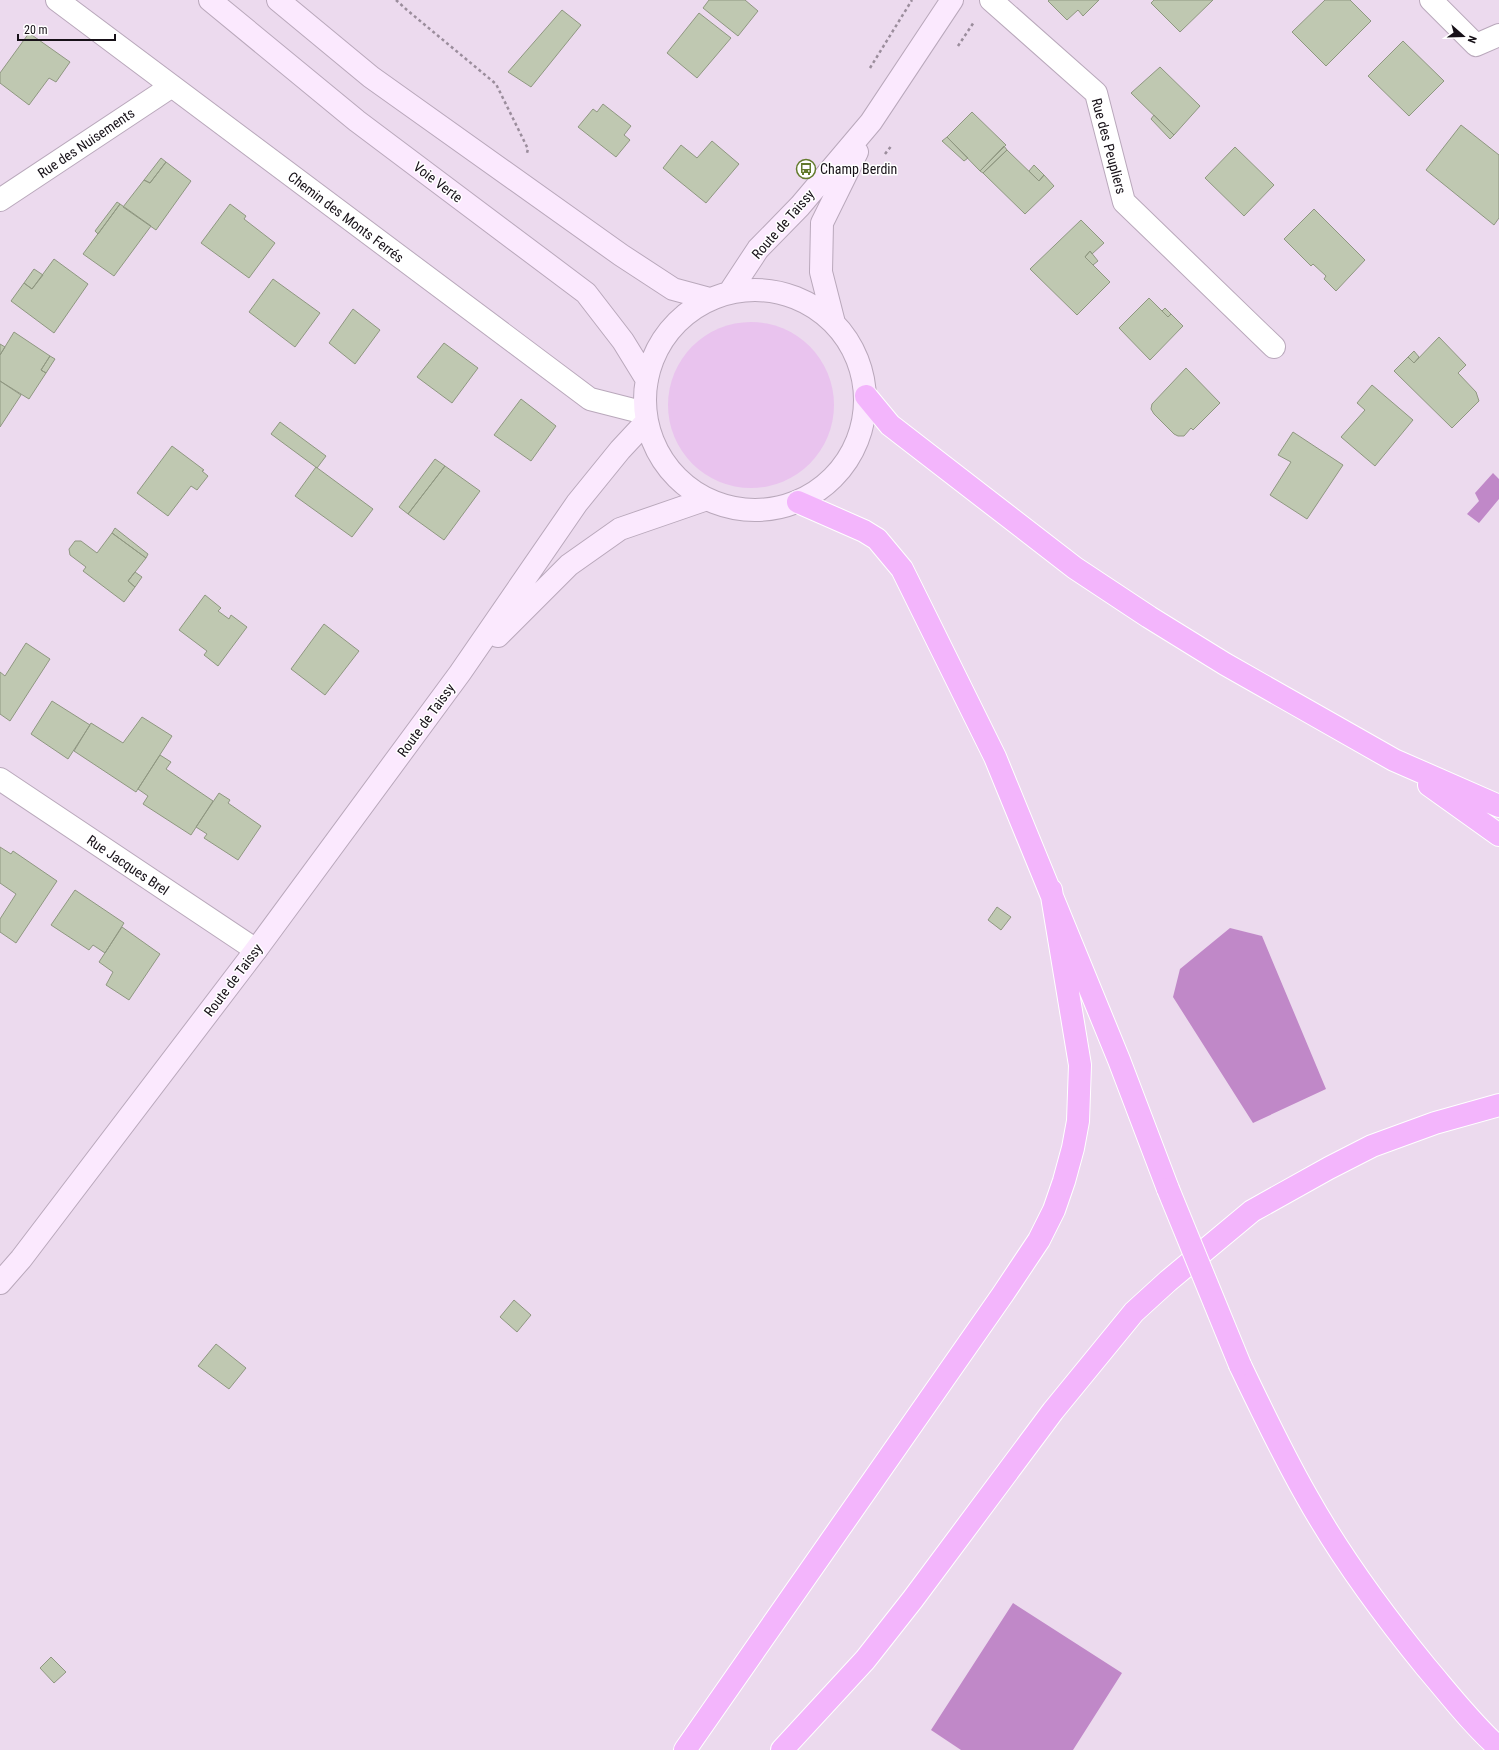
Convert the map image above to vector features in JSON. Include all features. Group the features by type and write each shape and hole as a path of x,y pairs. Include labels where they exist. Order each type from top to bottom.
{"highway":[{"path":"866,396 890,425 1075,568 1149,617 1225,664 1394,760 1499,835"},
{"path":"798,502 864,531 877,539 902,569 995,757 1051,890 1119,1060 1168,1189 1240,1365 1276,1441 1306,1497 1354,1572 1411,1648 1445,1690 1497,1746"},
{"path":"1394,760 1499,806"},
{"path":"685,1750 1003,1294 1039,1240 1054,1210 1073,1148 1078,1121 1080,1065 1051,890"},
{"path":"782,1750 865,1660 913,1599 1053,1410 1134,1312 1168,1281 1252,1211 1329,1168 1372,1146 1434,1122 1499,1105"}],"street":[{"name":"Chemin des Monts Ferrés","path":"57,0 590,399 646,417"},
{"name":"Voie Verte","path":"210,0 357,121 586,293 624,342 647,380"},
{"path":"278,0 371,77 621,255 672,289 719,296 757,289 786,293 812,305 834,323 851,344 861,370 866,396 863,423 855,448 840,471 821,489 798,502 768,510 737,509 707,499 686,486 668,468 655,446 646,417 647,380 658,347 680,319 719,296"},
{"name":"Route de Taissy","path":"719,296 758,249 800,206 871,122 952,0"},
{"name":"Rue des Peupliers","path":"991,0 1096,92 1124,202 1274,348"},
{"path":"1431,0 1476,45 1499,35"},
{"name":"Rue des Nuisements","path":"0,200 172,86"},
{"name":"Route de Taissy","path":"834,323 821,272 822,223 871,122"},
{"name":"Route de Taissy","path":"0,1283 21,1259 256,950 460,673 577,503 646,417"},
{"name":"Route de Taissy","path":"460,673 569,565 620,529 707,499"},
{"name":"Rue Jacques Brel","path":"0,779 256,950"}],"path":[{"path":"396,0 406,10 496,84 528,149 523,185"}],"shaded area":[{"path":"751,322 775,326 790,332 803,341 815,353 824,366 830,381 834,405 830,429 824,444 815,457 803,469 790,478 775,484 751,488 727,484 712,478 699,469 687,457 678,444 672,429 668,405 672,381 678,366 687,353 699,341 712,332 727,326"},
{"path":"1493,473 1499,479 1499,499 1479,523 1467,514 1479,501 1475,493"},
{"path":"1230,928 1262,936 1326,1089 1253,1123 1173,997 1180,969"},
{"path":"1013,1603 1122,1673 1073,1750 961,1750 931,1730"}],"building":[{"path":"709,0 745,0 758,11 738,36 703,8"},
{"path":"1099,0 1083,16 1078,10 1067,20 1048,1"},
{"path":"1154,0 1213,0 1180,32 1151,3"},
{"path":"1325,0 1350,0 1371,21 1326,66 1292,32"},
{"path":"562,10 581,25 531,87 508,72"},
{"path":"699,13 731,38 697,78 667,53"},
{"path":"29,33 70,62 56,82 49,78 29,105 0,83 0,73"},
{"path":"1403,41 1444,81 1409,116 1368,76"},
{"path":"1160,67 1200,106 1174,135 1131,93"},
{"path":"603,104 631,126 624,135 630,140 616,157 578,127 593,109 597,112"},
{"path":"972,112 1006,145 980,171 947,137"},
{"path":"1154,115 1174,135 1170,139 1151,119"},
{"path":"1461,125 1499,155 1499,218 1494,225 1426,170"},
{"path":"947,137 968,158 964,161 942,141"},
{"path":"712,141 739,164 706,203 663,168 681,145 697,158"},
{"path":"1004,146 1007,150 983,173 980,171"},
{"path":"1235,147 1274,185 1244,216 1205,178"},
{"path":"1007,150 1039,181 1044,175 1054,186 1025,214 983,173"},
{"path":"161,158 166,162 150,183 144,180"},
{"path":"166,162 191,181 156,230 123,207 144,180 150,183"},
{"path":"1034,165 1044,175 1039,181 1029,171"},
{"path":"117,202 120,204 98,234 95,231"},
{"path":"120,204 151,226 114,276 83,254"},
{"path":"230,204 246,216 244,219 275,243 249,278 201,243"},
{"path":"1314,209 1365,260 1336,291 1324,279 1326,276 1313,264 1311,266 1284,239"},
{"path":"1081,220 1104,243 1092,254 1090,251 1085,257 1110,282 1077,315 1030,269"},
{"path":"1090,251 1098,261 1093,265 1085,257"},
{"path":"54,259 88,284 54,333 11,301 24,283 32,289"},
{"path":"34,269 43,275 32,289 24,283"},
{"path":"273,279 320,313 295,347 249,312"},
{"path":"1149,298 1168,317 1171,314 1183,326 1150,360 1119,328"},
{"path":"1165,308 1171,314 1168,317 1162,311"},
{"path":"353,309 380,330 355,364 329,343"},
{"path":"14,332 50,356 41,370 46,373 29,399 0,381 0,355"},
{"path":"1439,337 1466,365 1458,373 1476,392 1479,401 1452,428 1394,371 1408,357 1414,363"},
{"path":"444,343 478,368 452,403 417,377"},
{"path":"0,344 5,347 0,355"},
{"path":"1414,351 1419,357 1414,363 1408,357"},
{"path":"50,356 55,359 46,373 41,370"},
{"path":"1186,368 1220,403 1193,430 1191,428 1184,436 1178,436 1174,434 1154,414 1151,409 1152,404"},
{"path":"0,381 21,395 0,427"},
{"path":"1372,385 1413,420 1375,466 1341,437 1365,410 1357,403"},
{"path":"521,399 556,426 531,461 494,435"},
{"path":"280,422 326,456 317,468 271,434"},
{"path":"1293,432 1343,465 1307,519 1270,495 1291,462 1278,455"},
{"path":"172,446 204,470 202,471 208,476 197,490 191,486 168,516 137,493"},
{"path":"435,459 445,466 408,514 399,507"},
{"path":"445,466 480,491 444,540 408,514"},
{"path":"316,467 373,509 352,537 295,496"},
{"path":"115,528 148,554 146,558 112,533"},
{"path":"112,533 146,558 128,581 135,587 124,602 83,571 86,567 70,555 69,549 75,541 81,541 97,553"},
{"path":"135,572 142,577 135,587 128,581"},
{"path":"205,595 221,608 218,611 229,619 231,615 247,627 218,666 204,655 207,651 179,630"},
{"path":"324,624 359,651 325,695 291,669"},
{"path":"26,643 50,659 10,721 0,714 0,672 5,676"},
{"path":"52,701 90,725 68,759 31,734"},
{"path":"142,717 172,736 136,792 74,751 91,723 123,743"},
{"path":"160,755 171,762 166,769 213,801 191,835 143,804 148,796 138,789"},
{"path":"219,793 230,800 228,803 261,826 238,860 204,838 207,834 196,827"},
{"path":"0,847 11,854 13,851 57,881 16,943 0,932 0,919 16,894 0,883"},
{"path":"75,890 124,923 105,953 93,945 89,950 51,925"},
{"path":"997,907 1011,917 1001,930 988,920"},
{"path":"122,927 160,954 129,1000 106,985 113,972 99,962"},
{"path":"514,1300 531,1315 517,1332 500,1317"},
{"path":"216,1344 246,1368 229,1389 198,1366"},
{"path":"51,1657 66,1672 54,1683 40,1668"}],"place":[{"name":"Champ Berdin","path":"806,169"}]}
